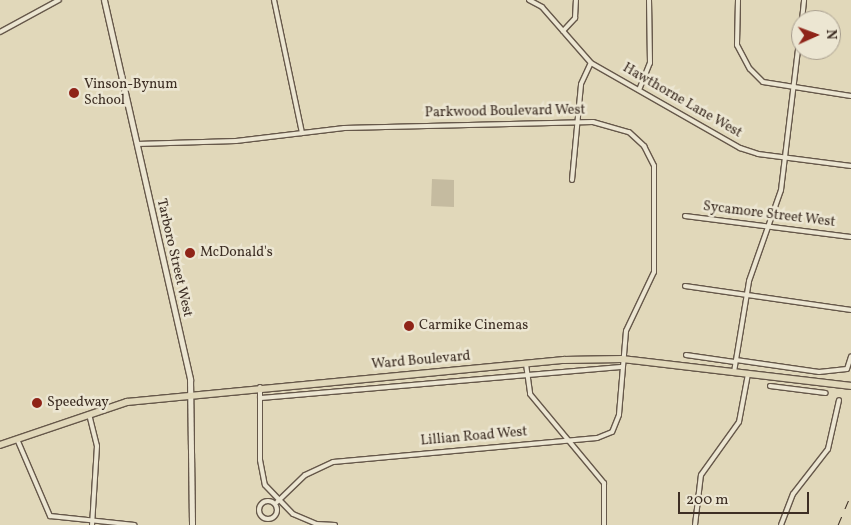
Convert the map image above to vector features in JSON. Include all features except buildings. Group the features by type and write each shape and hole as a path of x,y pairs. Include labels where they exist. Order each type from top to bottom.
{"main road":[{"name":"Tarboro Street West","path":"104,0 191,393 192,525"},
{"name":"Ward Boulevard","path":"0,445 88,413 191,393 526,364 622,359 851,386"}],"street":[{"path":"0,32 59,0"},
{"path":"274,0 302,133"},
{"name":"Hawthorne Lane West","path":"530,0 563,31 591,63 740,148 785,159 851,166"},
{"path":"563,31 575,18 576,0"},
{"path":"639,90 650,63 649,0"},
{"path":"738,0 738,45 744,61 763,82 793,89 851,96"},
{"path":"734,372 747,294 769,226 785,159 797,60"},
{"path":"572,180 580,123 581,84 591,63"},
{"name":"Parkwood Boulevard West","path":"137,144 236,141 384,126 611,124 629,132 647,151 656,175 654,272 626,331 622,359"},
{"name":"Sycamore Street West","path":"685,216 851,237"},
{"path":"685,286 851,310"},
{"path":"686,355 820,372 847,369 851,357"},
{"name":"Lillian Road West","path":"277,502 305,475 333,462 605,436 614,428 622,359"},
{"path":"526,364 530,394 571,440 604,483 604,525"},
{"path":"260,398 527,373 622,367"},
{"path":"695,525 701,475 739,422 748,374"},
{"path":"791,389 792,379"},
{"path":"770,386 826,394"},
{"path":"260,388 260,467 277,502 270,518 259,517 258,510 265,501 277,502 316,524 335,525"},
{"path":"781,525 793,494 828,449 839,400"},
{"path":"88,413 97,446 92,523"},
{"path":"17,439 47,514 92,523 135,525"}],"shaded area":[{"path":"432,179 454,180 454,207 431,206"}],"railway":[{"path":"838,525 851,494"}],"place":[{"name":"Vinson-Bynum School","path":"74,93"},
{"name":"McDonald's","path":"190,253"},
{"name":"Carmike Cinemas","path":"409,326"},
{"name":"Speedway","path":"37,403"}]}
